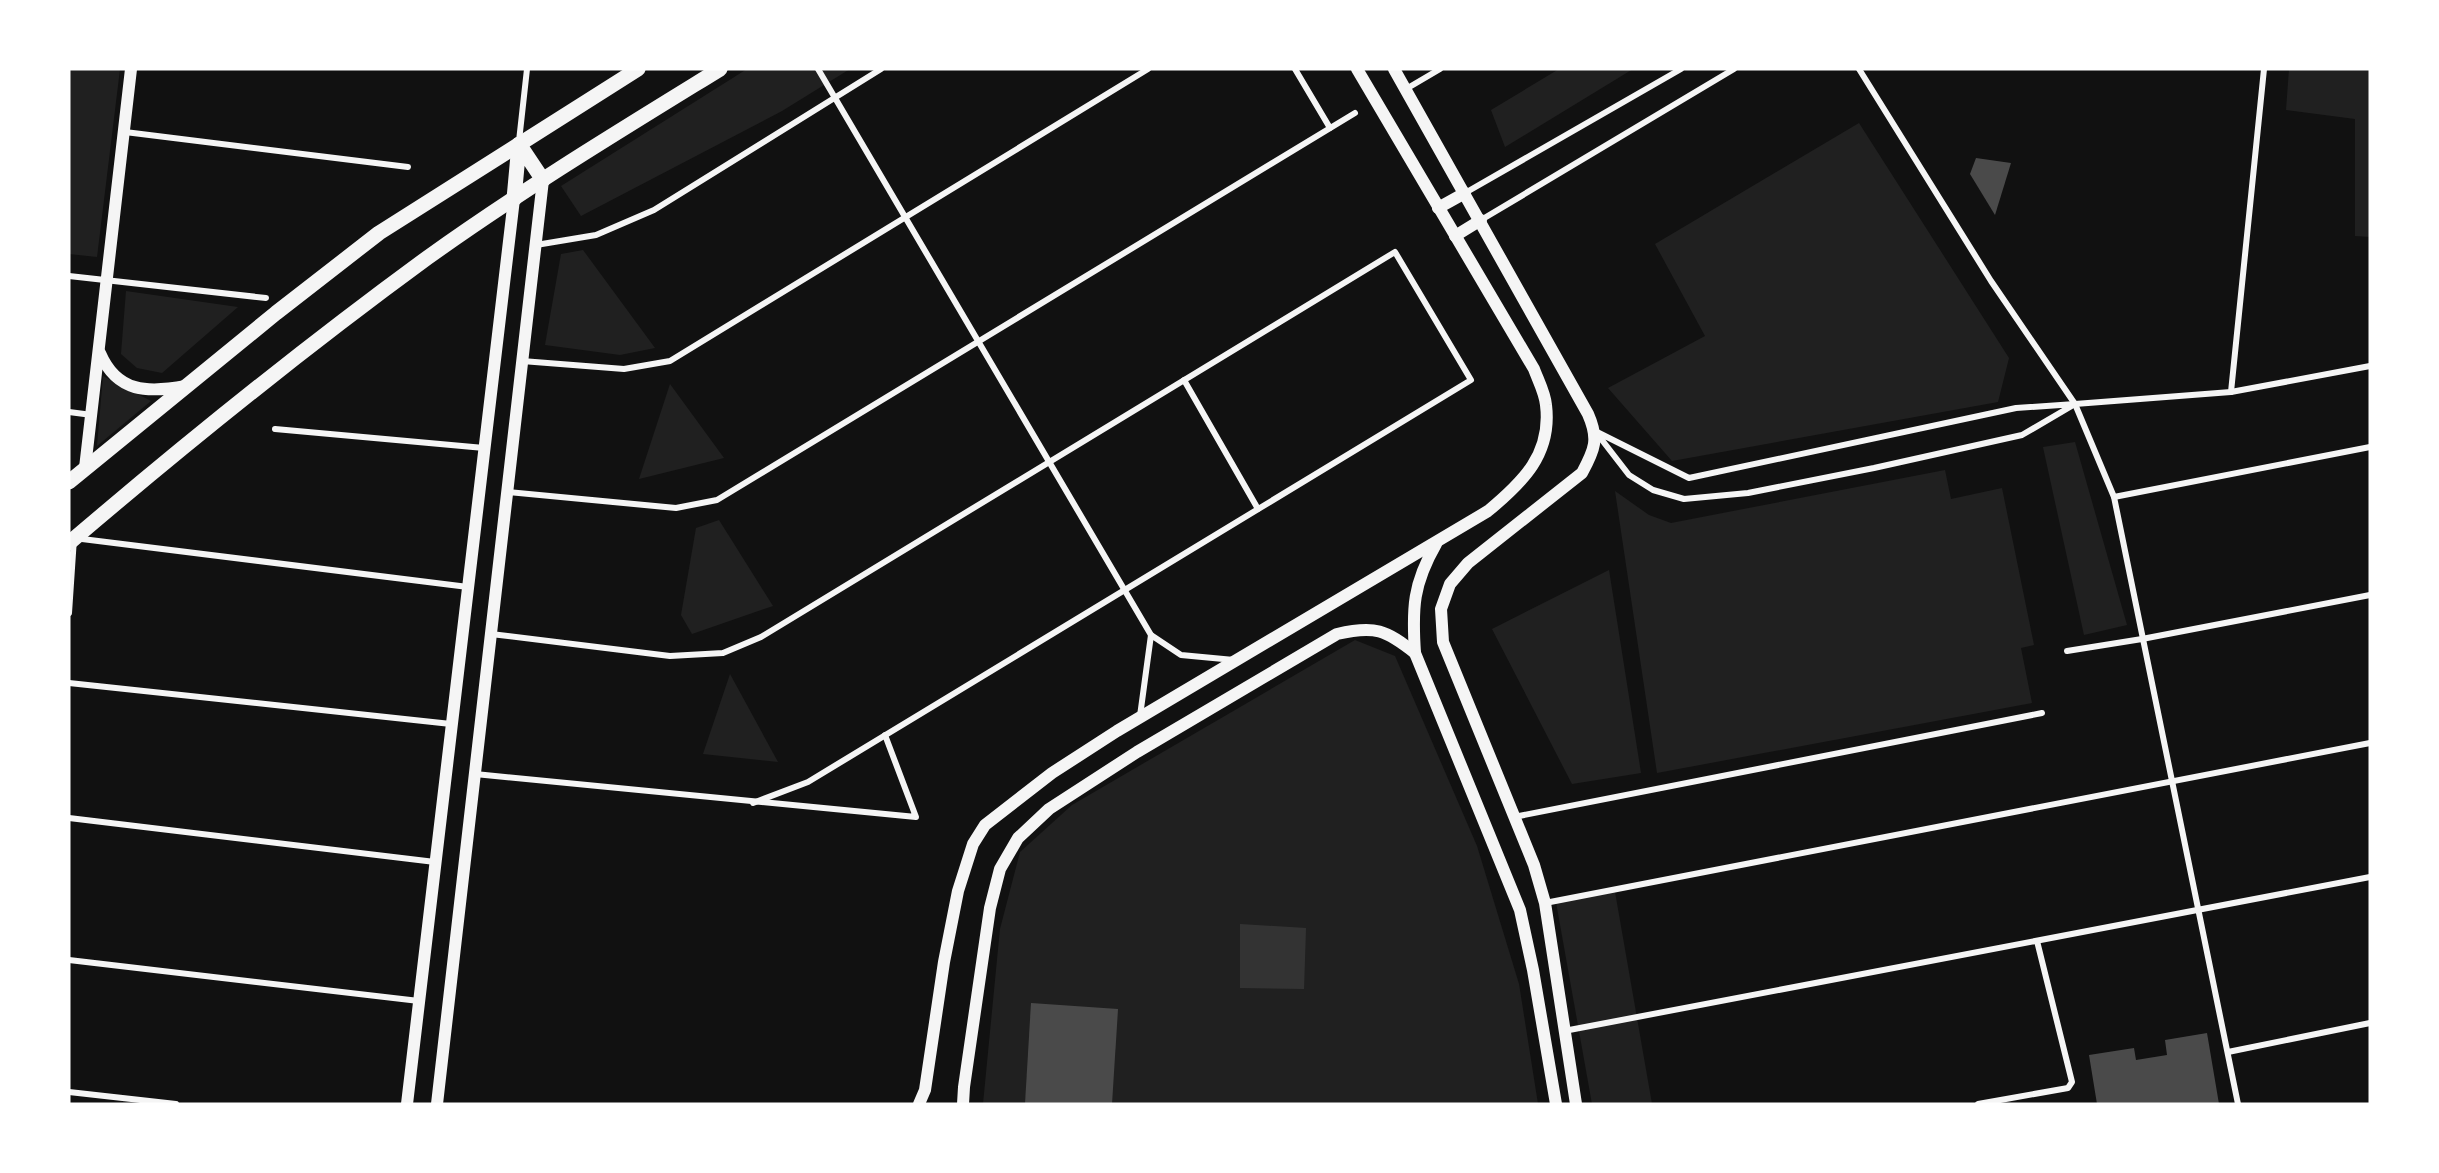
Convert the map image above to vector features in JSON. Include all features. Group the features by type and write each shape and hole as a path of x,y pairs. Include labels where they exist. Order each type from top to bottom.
{"main road":[{"path":"85,468 131,69"},
{"path":"69,482 190,386 276,313 379,233 638,69"},
{"path":"72,541 277,370 428,258 543,180 720,69"},
{"path":"919,1104 925,1090 944,962 958,891 973,844 985,825 1052,772 1140,717 1488,511 1520,484 1539,456 1548,431 1546,402 1534,369 1357,69"},
{"path":"1395,69 1481,220 1588,414 1595,431 1592,455 1582,473 1468,563 1450,584 1441,609 1443,642 1534,865 1545,903 1576,1104"},
{"path":"437,1104 543,180 519,144"},
{"path":"407,1104 519,144"},
{"path":"1438,208 1465,193"},
{"path":"1455,236 1481,220"},
{"path":"100,353 108,370 127,384 139,389 153,391 190,386"},
{"path":"1436,543 1422,568 1416,591 1413,620 1415,653 1520,910 1533,970 1556,1104"},
{"path":"963,1104 990,908 1000,869 1018,838 1049,809 1128,758 1337,634 1356,629 1377,631 1393,635 1415,653"}],"street":[{"path":"519,144 527,69"},
{"path":"818,69 1151,635 1181,655 1238,660"},
{"path":"536,245 596,235 654,210 881,69"},
{"path":"522,361 624,369 670,361 1148,69"},
{"path":"1295,69 1330,128"},
{"path":"1406,89 1440,69"},
{"path":"1465,193 1681,69"},
{"path":"1481,220 1734,69"},
{"path":"1859,69 1991,281 2075,404 2114,497 2238,1104"},
{"path":"2231,392 2264,69"},
{"path":"507,492 676,508 717,500 1355,113"},
{"path":"125,132 408,167"},
{"path":"491,634 670,656 723,653 761,637 1395,252 1471,380 808,782 753,803"},
{"path":"69,276 266,298"},
{"path":"1595,431 1689,478 2016,408 2231,392 2370,366"},
{"path":"1184,380 1258,509"},
{"path":"1595,431 1629,475 1653,489 1684,499 1748,493 2022,435 2075,404"},
{"path":"69,412 92,415"},
{"path":"275,429 484,448"},
{"path":"2114,497 2370,447"},
{"path":"69,614 72,541 468,587"},
{"path":"2067,651 2142,639 2370,595"},
{"path":"1140,717 1151,635"},
{"path":"69,683 452,724"},
{"path":"1514,817 2042,713"},
{"path":"475,774 753,803 916,817 885,735"},
{"path":"1545,903 2370,743"},
{"path":"69,818 436,862"},
{"path":"1564,1031 2370,877"},
{"path":"1978,1104 2068,1088 2072,1082 2037,941"},
{"path":"69,960 420,1001"},
{"path":"2228,1052 2370,1023"},
{"path":"69,1092 176,1104"}],"shaded area":[{"path":"69,69 120,69 97,257 69,254"},
{"path":"747,69 850,69 782,111 581,216 561,186"},
{"path":"1559,69 1633,69 1505,147 1491,110"},
{"path":"2289,69 2370,69 2370,237 2355,236 2355,119 2286,110"},
{"path":"1859,123 2009,358 1998,402 1672,461 1608,388 1705,336 1655,244"},
{"path":"583,250 655,348 620,355 545,345 561,254"},
{"path":"126,291 238,307 162,373 137,368 121,354"},
{"path":"103,376 151,401 97,446"},
{"path":"670,384 724,458 639,479"},
{"path":"2075,442 2127,625 2084,635 2043,447"},
{"path":"1945,470 1951,499 2002,488 2034,645 2021,648 2032,703 1657,773 1615,491 1649,515 1671,523"},
{"path":"719,520 773,606 692,634 681,615 696,528"},
{"path":"1609,570 1641,773 1572,784 1492,629"},
{"path":"1355,640 1395,656 1477,846 1519,984 1538,1104 983,1104 1000,929 1020,852 1072,805"},
{"path":"730,674 778,762 703,754"},
{"path":"1615,892 1652,1104 1592,1104 1556,902"},
{"path":"1240,924 1306,928 1304,989 1240,988"}],"building":[{"path":"1976,158 2011,163 1995,215 1970,174"},
{"path":"1031,1003 1118,1009 1112,1104 1025,1104"},
{"path":"2207,1033 2219,1104 2097,1104 2089,1055 2134,1048 2136,1060 2167,1055 2165,1040"}]}
